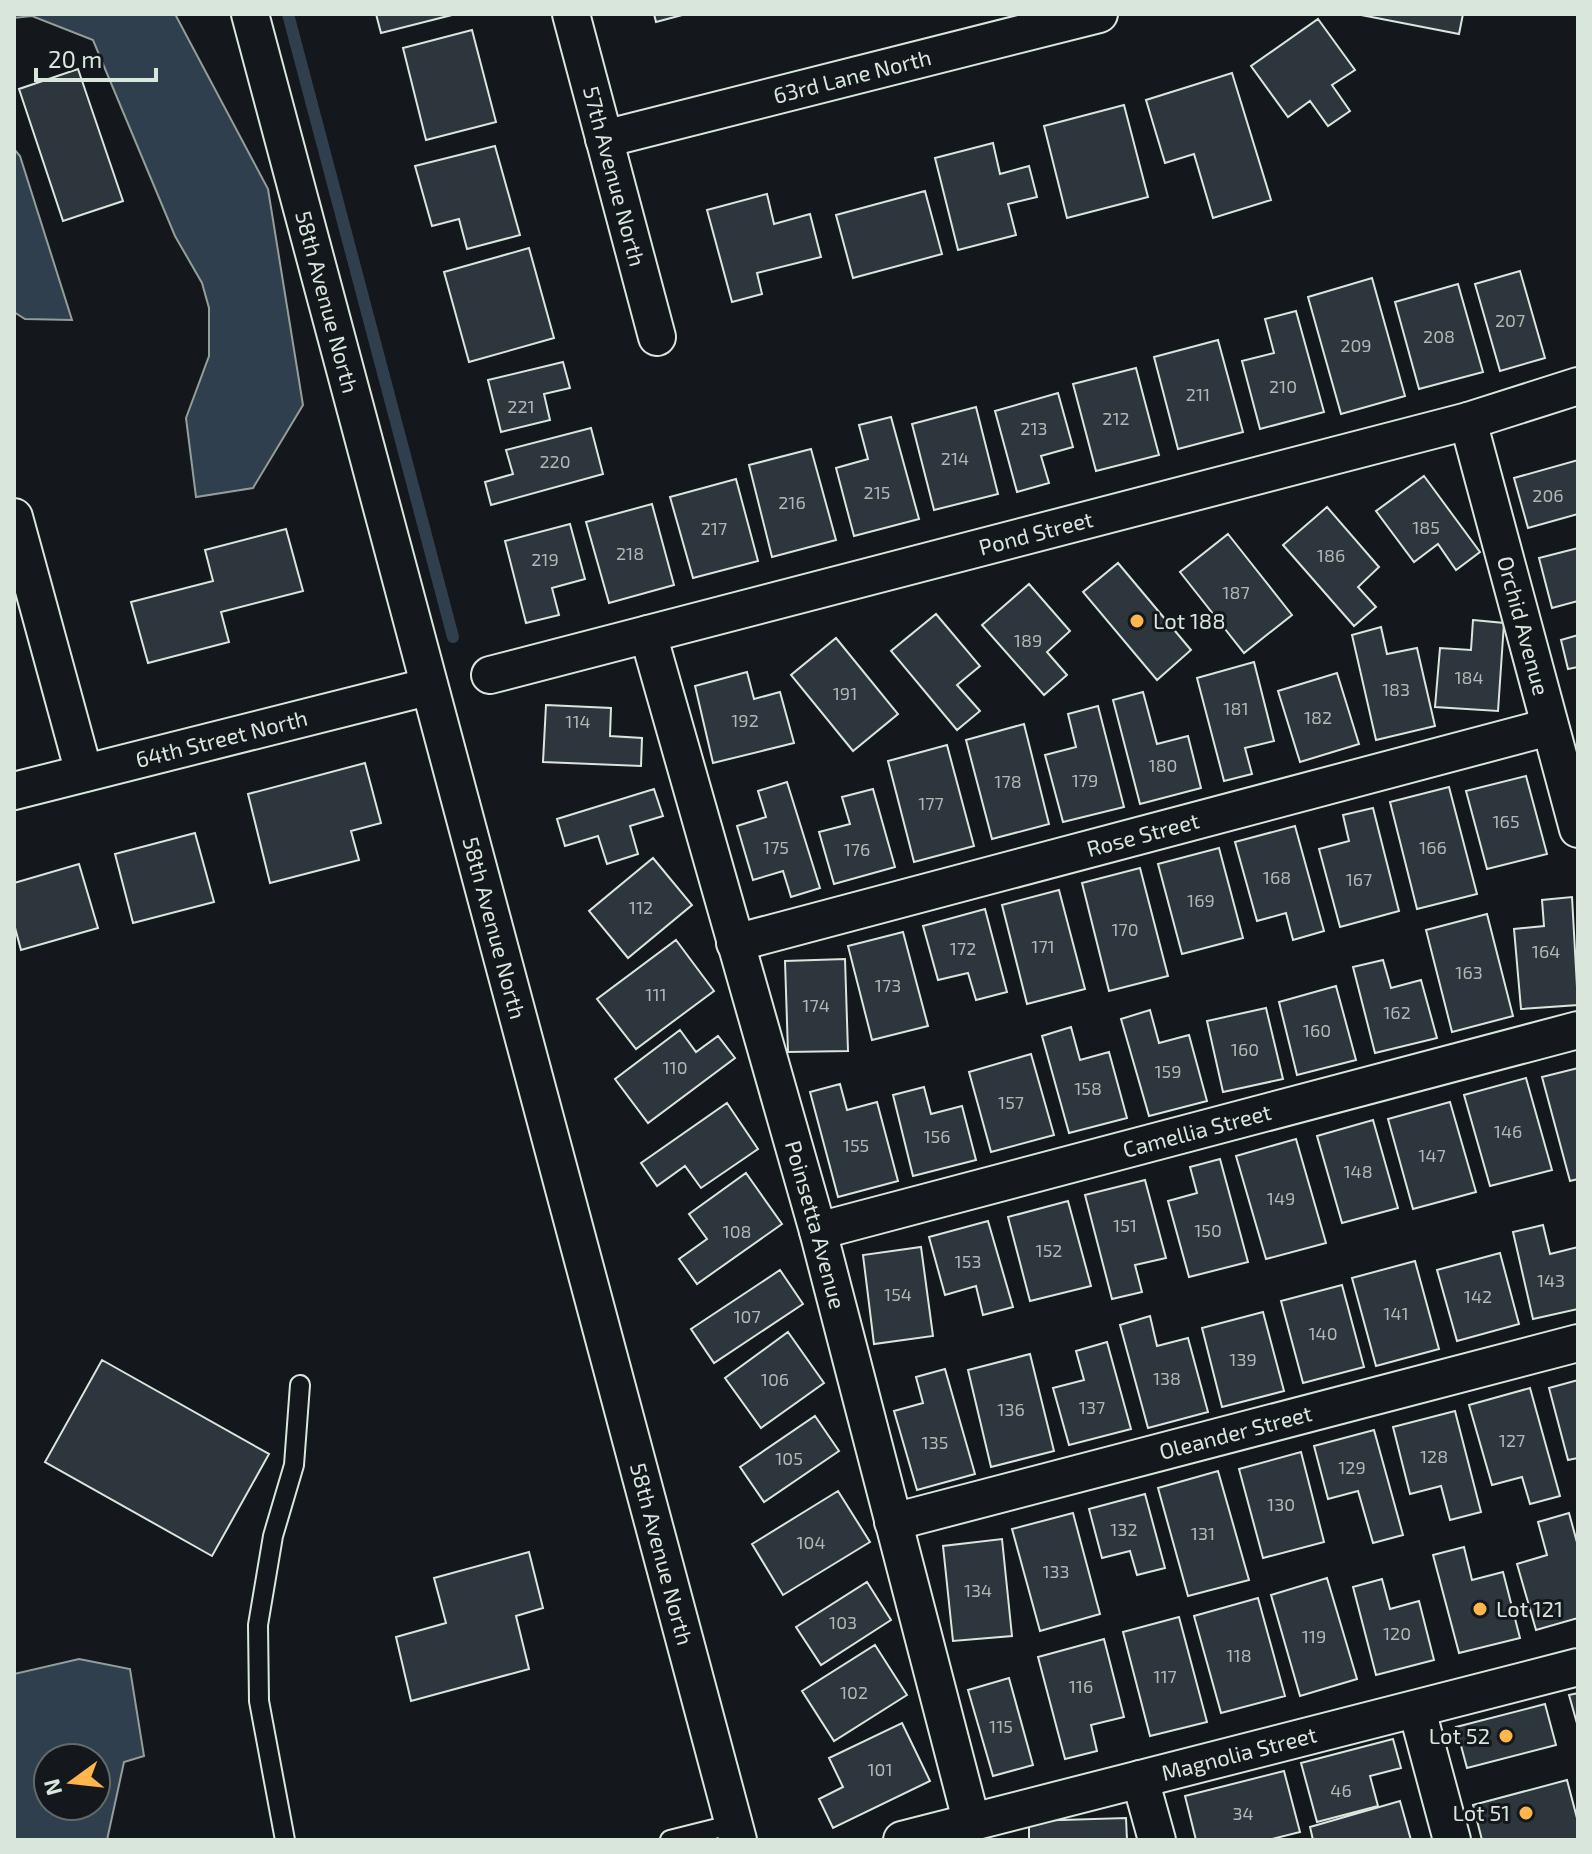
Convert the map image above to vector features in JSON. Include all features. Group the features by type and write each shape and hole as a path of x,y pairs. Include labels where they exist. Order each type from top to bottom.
{"street":[{"name":"58th Avenue North","path":"250,14 427,687 736,1832"},
{"name":"57th Avenue North","path":"571,14 657,337"},
{"name":"63rd Lane North","path":"604,139 1099,14"},
{"name":"Pond Street","path":"490,675 1468,421 1578,386"},
{"name":"Orchid Avenue","path":"1468,421 1578,829"},
{"path":"14,517 84,773"},
{"name":"Poinsetta Avenue","path":"648,634 818,1231 971,1820"},
{"name":"64th Street North","path":"14,791 427,687"},
{"name":"Rose Street","path":"735,943 1549,727"},
{"name":"Camellia Street","path":"818,1231 1578,1030"},
{"name":"Oleander Street","path":"893,1522 1578,1343"},
{"name":"Magnolia Street","path":"902,1840 1578,1667"},
{"path":"1417,1710 1452,1840"},
{"path":"1140,1779 1157,1840"}],"lane":[{"path":"285,1840 259,1701 258,1625 273,1536 294,1465 300,1385"},
{"path":"670,1840 736,1832"}],"water":[{"path":"14,14 175,14 268,189 303,405 253,488 196,497 186,418 209,356 209,308 202,283 175,236 93,40 32,16 14,18"},
{"path":"14,149 20,156 72,320 25,319 14,312"},
{"path":"79,1659 130,1669 144,1756 124,1762 112,1817 112,1742 32,1742 32,1822 111,1822 107,1840 14,1840 14,1674"}],"building":[{"path":"376,14 456,14 381,33"},
{"path":"654,14 686,14 656,22"},
{"path":"1356,14 1463,14 1459,34"},
{"path":"1318,19 1355,70 1332,85 1350,111 1328,126 1310,101 1288,117 1251,66"},
{"path":"472,30 496,122 426,140 403,48"},
{"path":"78,69 123,201 63,221 19,89"},
{"path":"1232,73 1271,200 1213,218 1194,154 1165,163 1146,100"},
{"path":"1124,105 1148,197 1067,218 1044,126"},
{"path":"993,143 1000,174 1029,166 1037,197 1008,204 1016,235 958,250 935,158"},
{"path":"495,146 520,235 467,249 459,219 432,226 415,166"},
{"path":"925,191 942,254 853,278 836,215"},
{"path":"767,194 774,224 810,214 821,257 757,273 762,294 732,302 707,210"},
{"path":"529,248 554,338 469,362 444,272"},
{"path":"1520,271 1545,358 1500,371 1475,284"},
{"path":"1372,278 1405,396 1341,414 1308,297"},
{"path":"1458,284 1483,372 1419,389 1395,302"},
{"path":"1296,311 1324,412 1260,429 1242,361 1274,353 1265,319"},
{"path":"1218,340 1243,432 1178,449 1154,357"},
{"path":"563,362 570,388 544,394 550,420 501,432 488,380"},
{"path":"1136,368 1159,455 1096,471 1073,384"},
{"path":"1058,393 1073,447 1041,456 1049,483 1017,492 995,411"},
{"path":"976,407 998,494 934,510 912,424"},
{"path":"891,417 919,519 854,536 836,468 868,459 859,425"},
{"path":"591,428 603,474 491,505 485,482 513,474 506,450"},
{"path":"811,449 836,540 772,557 749,465"},
{"path":"1578,460 1578,514 1528,528 1514,478"},
{"path":"1424,476 1480,552 1456,570 1438,544 1414,562 1376,511"},
{"path":"736,479 758,561 693,578 670,497"},
{"path":"652,504 674,585 609,603 586,522"},
{"path":"1327,507 1379,567 1358,587 1376,607 1354,626 1283,545"},
{"path":"570,524 585,579 552,588 559,615 526,623 505,541"},
{"path":"286,529 303,591 221,612 229,642 148,663 131,602 213,581 205,550"},
{"path":"1228,534 1292,615 1244,653 1180,572"},
{"path":"1578,548 1578,601 1552,608 1539,558"},
{"name":"Lot 188","path":"1118,563 1191,650 1157,680 1083,592"},
{"path":"1029,584 1070,631 1047,652 1067,675 1044,695 982,625"},
{"path":"936,614 980,666 957,685 980,711 957,730 891,651"},
{"path":"1473,620 1504,623 1498,711 1435,707 1440,648 1471,650"},
{"path":"1381,627 1387,654 1417,648 1435,726 1376,740 1352,635"},
{"path":"1578,635 1578,667 1568,669 1561,640"},
{"path":"836,638 898,714 853,751 791,675"},
{"path":"1254,662 1274,741 1245,748 1252,774 1224,781 1197,678"},
{"path":"747,672 754,699 780,692 794,743 713,763 695,686"},
{"path":"1337,673 1359,744 1300,762 1278,691"},
{"path":"1143,692 1157,744 1188,736 1201,788 1140,804 1113,700"},
{"path":"546,705 611,708 610,736 642,738 641,766 543,762"},
{"path":"1098,706 1124,807 1063,822 1045,755 1076,747 1068,714"},
{"path":"1024,724 1049,824 992,839 966,740"},
{"path":"947,745 974,846 914,862 888,761"},
{"path":"365,763 381,823 351,831 359,860 270,883 248,794"},
{"path":"1526,776 1547,854 1487,869 1466,791"},
{"path":"787,782 820,888 791,897 783,871 753,880 737,826 766,817 758,791"},
{"path":"1449,787 1477,894 1417,909 1390,802"},
{"path":"654,789 663,816 630,826 638,854 607,864 598,836 565,846 557,819"},
{"path":"873,789 895,867 834,884 819,832 850,824 842,797"},
{"path":"1373,808 1399,911 1340,927 1319,849 1349,841 1343,815"},
{"path":"1295,826 1324,931 1293,940 1286,913 1257,921 1235,842"},
{"path":"195,833 214,902 133,923 115,854"},
{"path":"1219,848 1243,938 1182,954 1158,864"},
{"path":"653,858 692,905 628,958 589,911"},
{"path":"79,864 98,928 21,950 14,924 14,883"},
{"path":"1140,868 1168,976 1109,991 1082,883"},
{"path":"1059,890 1085,989 1027,1004 1002,905"},
{"path":"1572,897 1578,1005 1521,1009 1514,929 1544,926 1542,900"},
{"path":"985,909 1007,992 976,1000 968,973 938,980 923,926"},
{"path":"1487,914 1513,1016 1452,1032 1426,930"},
{"path":"903,932 928,1026 872,1040 848,946"},
{"path":"676,940 714,991 636,1049 597,999"},
{"path":"845,959 848,1051 788,1052 785,961"},
{"path":"1383,960 1391,988 1421,980 1437,1038 1375,1053 1353,967"},
{"path":"1336,986 1356,1060 1297,1075 1279,1002"},
{"path":"1266,1008 1283,1079 1223,1092 1207,1021"},
{"path":"1150,1010 1159,1043 1189,1035 1207,1101 1149,1116 1121,1019"},
{"path":"1071,1027 1080,1060 1109,1052 1127,1118 1069,1133 1042,1036"},
{"path":"680,1030 696,1052 718,1036 735,1058 648,1123 615,1079"},
{"path":"1031,1054 1054,1135 991,1152 969,1072"},
{"path":"1578,1068 1578,1179 1570,1181 1542,1077"},
{"path":"1526,1078 1552,1170 1490,1186 1464,1095"},
{"path":"840,1084 847,1110 877,1102 898,1181 838,1197 810,1092"},
{"path":"924,1087 931,1114 962,1106 976,1160 913,1176 893,1095"},
{"path":"1450,1102 1476,1192 1413,1209 1388,1119"},
{"path":"727,1103 758,1149 701,1188 685,1166 657,1186 641,1163"},
{"path":"1373,1120 1398,1208 1342,1223 1317,1136"},
{"path":"1296,1139 1326,1243 1266,1259 1236,1156"},
{"path":"1220,1159 1248,1262 1189,1277 1168,1201 1197,1193 1190,1167"},
{"path":"746,1173 782,1224 697,1284 679,1259 707,1239 689,1214"},
{"path":"1145,1180 1166,1258 1135,1265 1142,1292 1112,1299 1085,1195"},
{"path":"1068,1201 1091,1286 1030,1301 1008,1217"},
{"path":"988,1221 1013,1307 983,1315 976,1286 945,1295 929,1237"},
{"path":"1543,1225 1550,1254 1578,1247 1578,1309 1533,1319 1513,1232"},
{"path":"921,1247 933,1336 874,1344 863,1255"},
{"path":"1500,1253 1519,1324 1457,1341 1437,1270"},
{"path":"1415,1261 1439,1349 1376,1366 1352,1278"},
{"path":"780,1270 803,1304 714,1363 691,1329"},
{"path":"1342,1285 1364,1367 1303,1383 1281,1301"},
{"path":"1263,1312 1284,1391 1222,1407 1202,1328"},
{"path":"1150,1316 1157,1346 1188,1338 1208,1412 1148,1428 1120,1325"},
{"path":"788,1332 824,1383 761,1428 725,1378"},
{"path":"1107,1342 1131,1429 1069,1445 1053,1388 1084,1380 1076,1351"},
{"path":"1030,1354 1054,1451 991,1467 968,1370"},
{"path":"102,1360 269,1454 212,1556 45,1462"},
{"path":"945,1369 975,1474 917,1490 894,1411 923,1403 916,1377"},
{"path":"1578,1380 1578,1458 1568,1460 1549,1388"},
{"path":"1530,1388 1560,1496 1530,1504 1522,1477 1492,1485 1469,1405"},
{"path":"1455,1411 1481,1512 1450,1520 1441,1486 1410,1494 1393,1427"},
{"path":"815,1416 839,1451 764,1502 740,1467"},
{"path":"1374,1430 1403,1535 1373,1543 1358,1491 1328,1499 1314,1446"},
{"path":"1301,1452 1324,1542 1263,1558 1239,1469"},
{"path":"1218,1471 1249,1580 1188,1596 1158,1488"},
{"path":"838,1491 870,1542 783,1595 752,1544"},
{"path":"1145,1494 1165,1568 1137,1575 1130,1551 1102,1558 1089,1509"},
{"path":"1073,1513 1100,1614 1040,1631 1012,1529"},
{"path":"1569,1513 1578,1546 1578,1618 1536,1630 1517,1564 1547,1555 1538,1522"},
{"path":"1002,1539 1012,1636 953,1641 943,1546"},
{"name":"Lot 121","path":"1464,1547 1472,1580 1503,1572 1520,1638 1459,1653 1433,1555"},
{"path":"529,1552 543,1608 516,1616 529,1669 411,1701 396,1637 446,1623 434,1578"},
{"path":"1327,1578 1357,1679 1300,1696 1271,1595"},
{"path":"1382,1579 1390,1609 1419,1601 1434,1660 1376,1675 1353,1587"},
{"path":"867,1582 891,1620 821,1665 796,1627"},
{"path":"1258,1598 1285,1696 1221,1713 1194,1616"},
{"path":"1179,1617 1207,1722 1150,1736 1123,1632"},
{"path":"1104,1639 1124,1717 1091,1725 1097,1751 1065,1759 1038,1657"},
{"path":"875,1645 907,1695 834,1741 802,1691"},
{"path":"1009,1678 1033,1765 993,1776 968,1690"},
{"path":"1578,1693 1578,1727 1569,1695"},
{"name":"Lot 52","path":"1545,1704 1556,1745 1467,1768 1456,1727"},
{"path":"902,1723 930,1781 833,1828 819,1799 843,1787 829,1758"},
{"path":"1393,1739 1401,1768 1370,1776 1378,1806 1317,1822 1301,1763"},
{"path":"1284,1771 1300,1832 1268,1840 1196,1840 1185,1796"},
{"name":"Lot 51","path":"1567,1780 1578,1822 1578,1840 1482,1840 1473,1805"},
{"path":"1400,1801 1411,1840 1313,1840 1310,1827"},
{"path":"1126,1818 1127,1840 1029,1840 1029,1821"}],"waterway":[{"path":"288,14 453,637"}],"place":[{"name":"Lot 188","path":"1137,621"},
{"name":"Lot 121","path":"1480,1609"},
{"name":"Lot 52","path":"1506,1736"},
{"name":"Lot 51","path":"1526,1813"}]}
